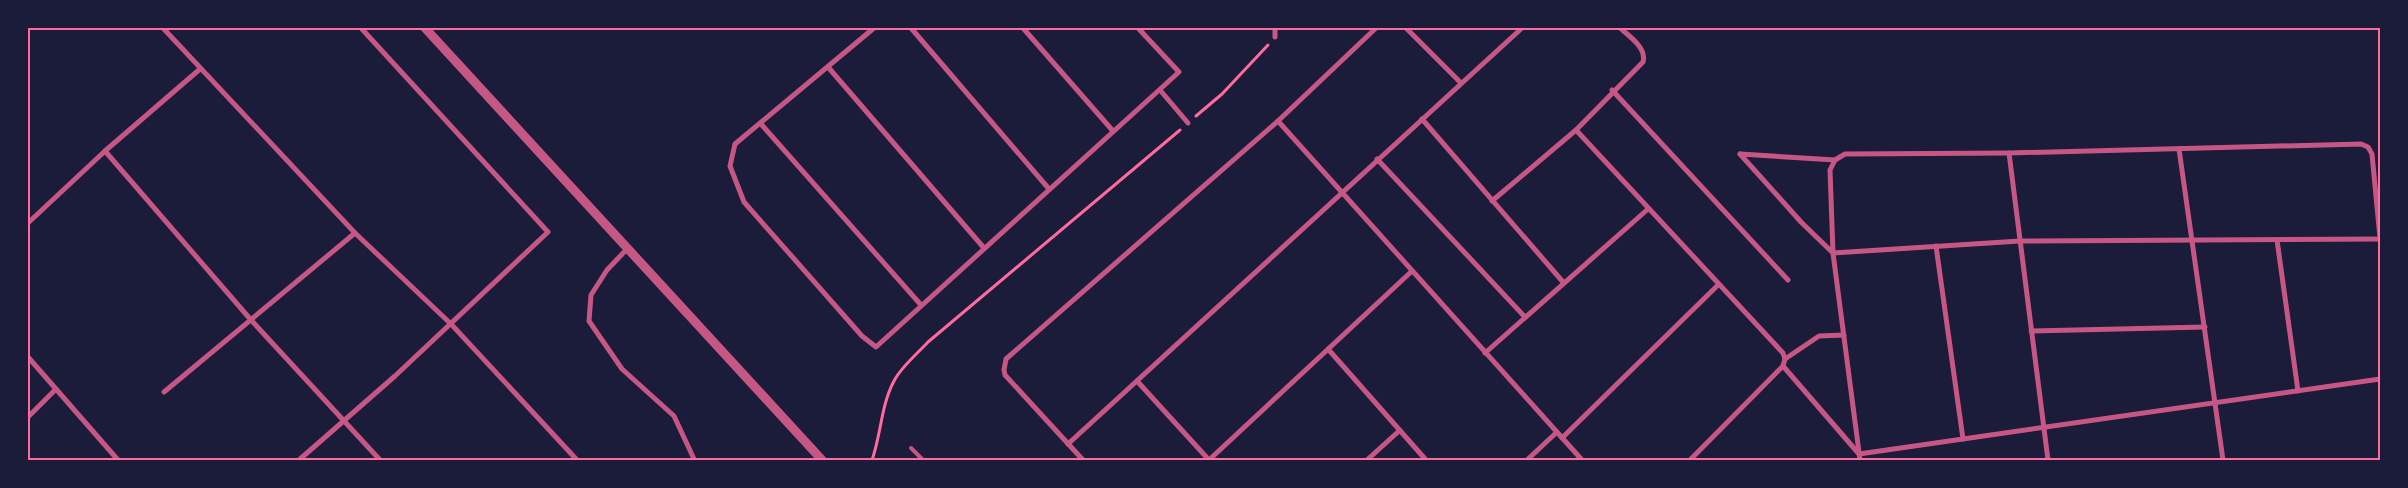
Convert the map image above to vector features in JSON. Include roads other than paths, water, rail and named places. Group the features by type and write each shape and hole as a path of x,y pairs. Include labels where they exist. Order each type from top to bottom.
{"street":[{"path":"163,28 356,234 451,324 577,460"},
{"path":"299,460 451,324 548,232 361,28"},
{"path":"425,28 822,460"},
{"path":"874,28 735,144 730,166 744,202 862,336 876,347 1179,72 1138,28"},
{"path":"911,28 1049,189"},
{"path":"1023,28 1113,131"},
{"path":"1275,28 1275,37"},
{"path":"1083,460 1006,375 1004,370 1006,359 1278,121 1376,28"},
{"path":"1406,28 1462,83"},
{"path":"1068,444 1522,28"},
{"path":"1492,201 1576,130 1612,90 1643,62 1642,50 1620,28"},
{"path":"828,67 984,248"},
{"path":"28,224 105,151 200,69"},
{"path":"1160,90 1188,123"},
{"path":"1612,90 1788,280"},
{"path":"1422,119 1563,282"},
{"path":"1278,121 1582,460"},
{"path":"760,124 921,305"},
{"path":"1576,130 1718,285 1779,348 1785,360"},
{"path":"1835,160 1740,154 1800,222 1833,253 2020,241 2380,238 2372,154 2365,145 2009,153 1845,154 1835,160 1830,170 1833,253 1859,457"},
{"path":"2179,148 2224,460"},
{"path":"105,151 251,320 380,460"},
{"path":"2009,153 2042,428 2048,460"},
{"path":"1378,159 1525,317"},
{"path":"1485,352 1648,209"},
{"path":"164,392 356,234"},
{"path":"2277,240 2298,391"},
{"path":"1936,246 1963,439"},
{"path":"627,249 607,270 590,295 589,321 622,369 674,416 693,460"},
{"path":"1137,381 1209,460 1412,271"},
{"path":"1562,438 1718,285"},
{"path":"2031,331 2205,327"},
{"path":"1690,460 1783,366 1785,360 1818,336 1844,335"},
{"path":"1328,349 1426,460"},
{"path":"28,357 118,460"},
{"path":"1783,366 1859,457"},
{"path":"1859,457 1963,439 2380,379"},
{"path":"28,416 56,389"},
{"path":"1367,460 1399,431"},
{"path":"1527,460 1557,432"}],"lane":[{"path":"911,448 923,460"}]}
